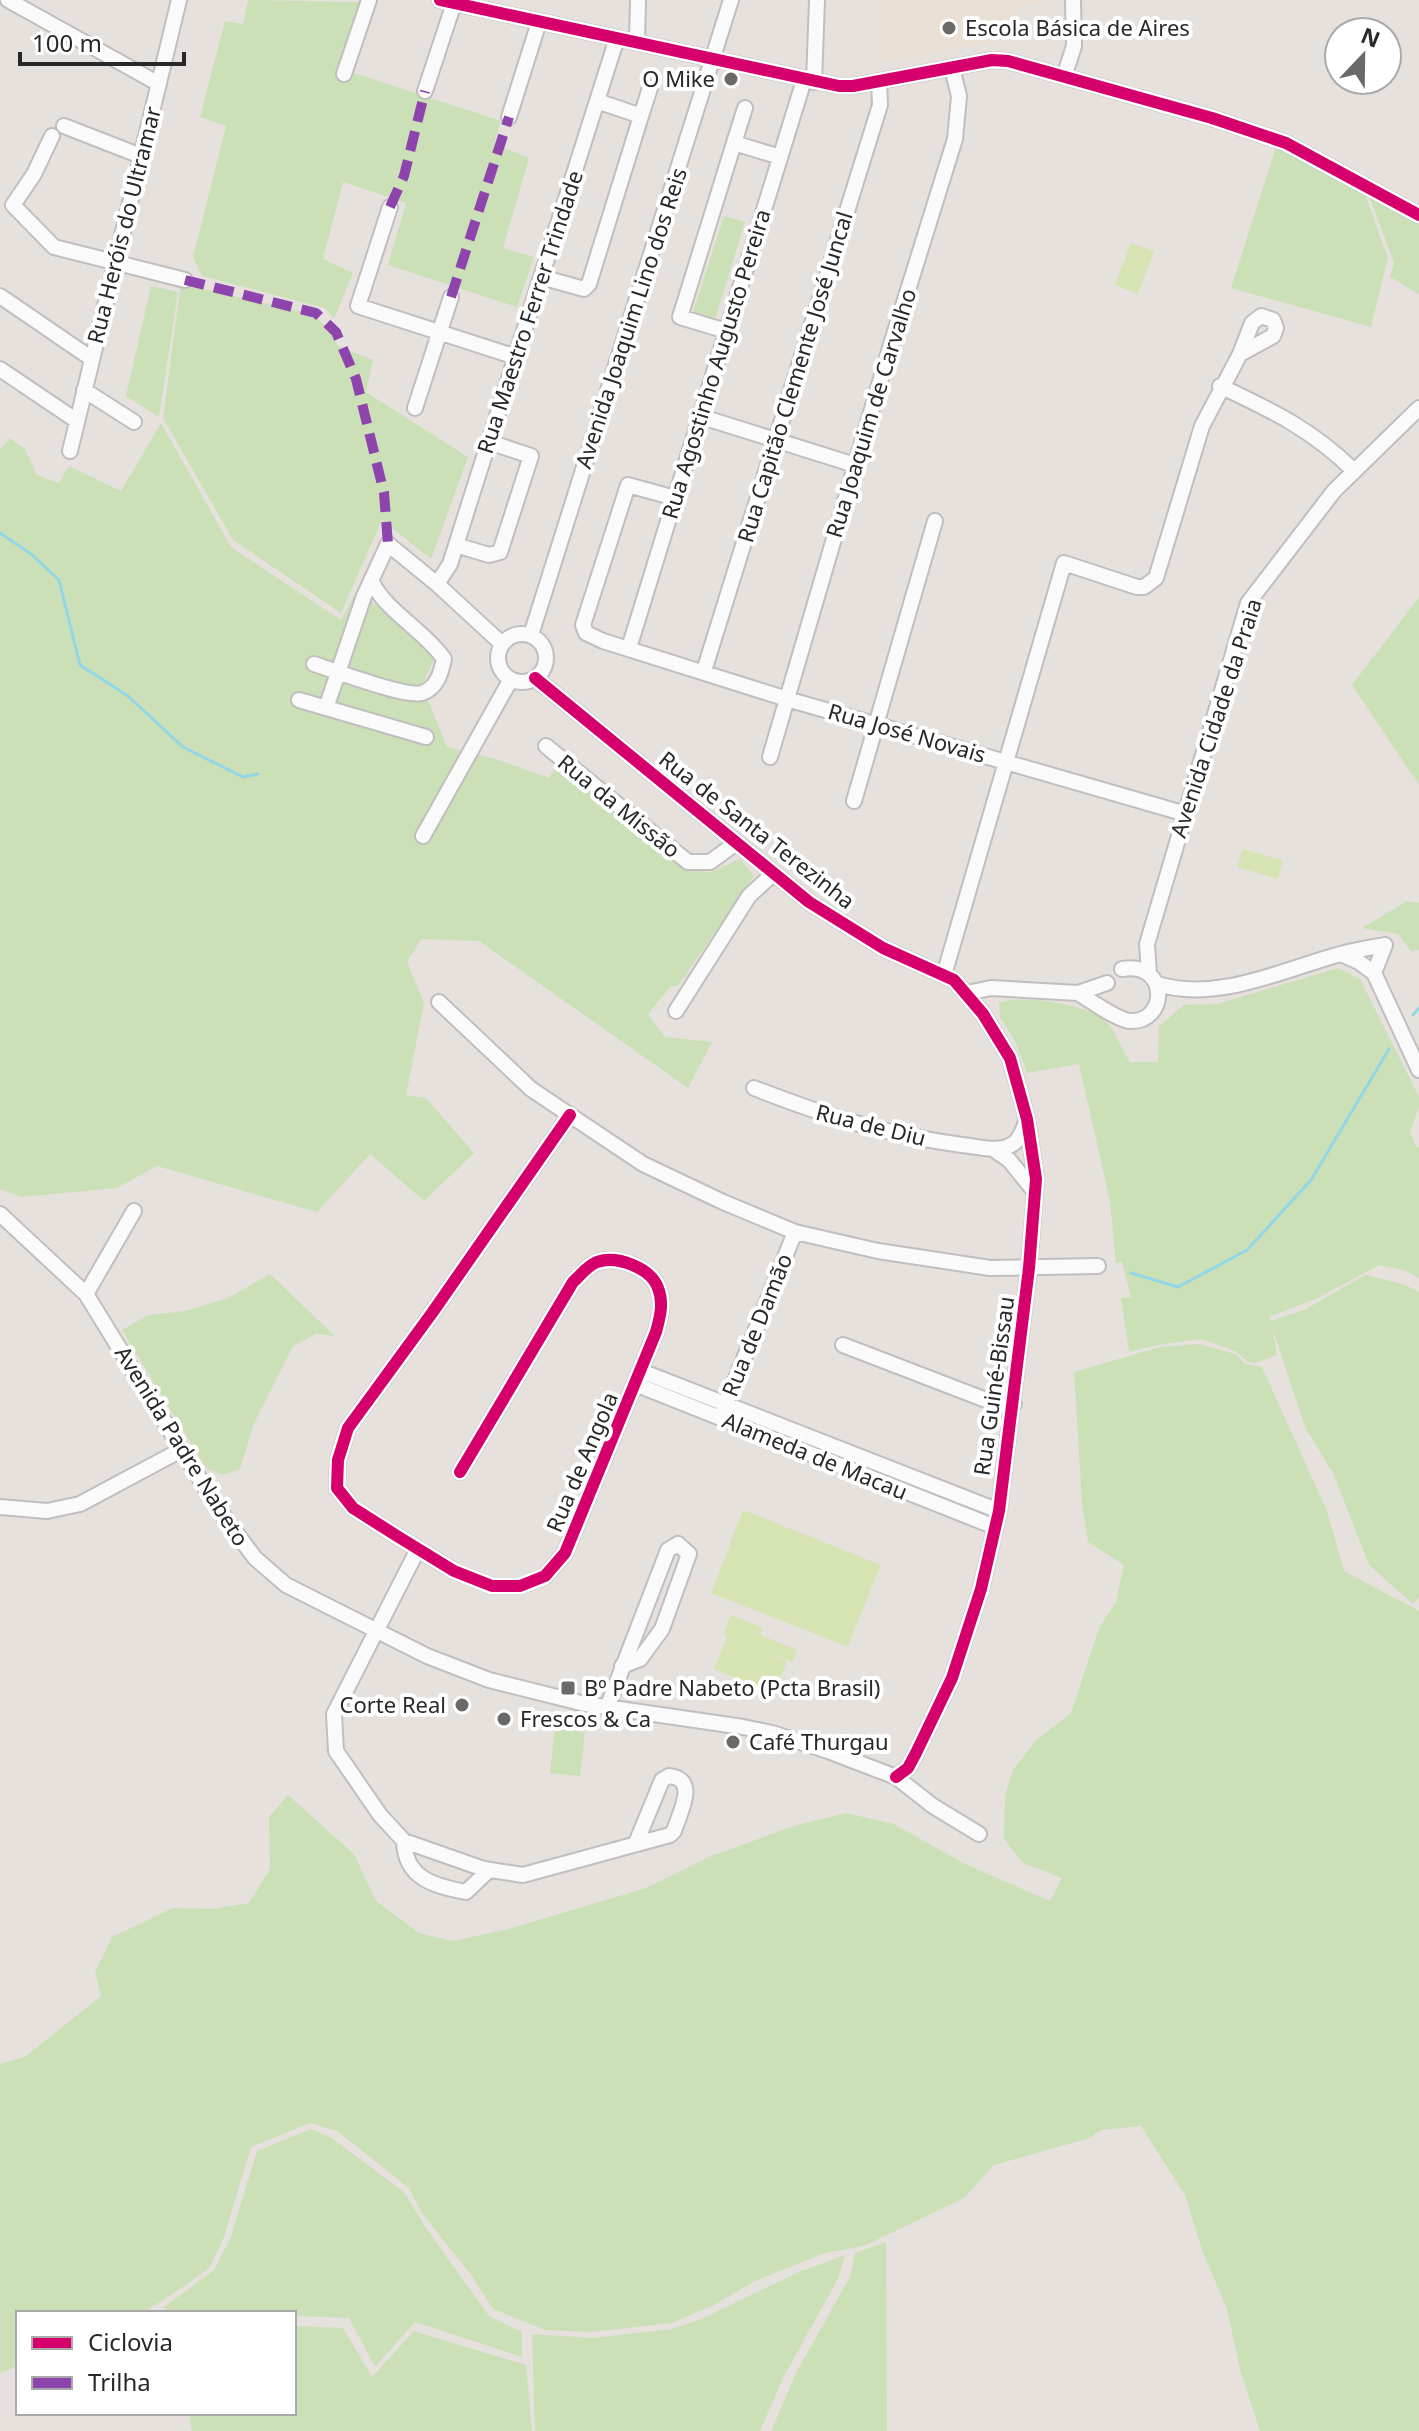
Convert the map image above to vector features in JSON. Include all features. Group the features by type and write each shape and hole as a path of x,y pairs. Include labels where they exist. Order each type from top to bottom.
{"street":[{"path":"8,0 159,84"},
{"name":"Rua Heróis do Ultramar","path":"70,451 179,0"},
{"path":"344,74 369,0"},
{"path":"637,42 638,0"},
{"name":"Avenida Joaquim Lino dos Reis","path":"531,635 731,0"},
{"name":"Rua Agostinho Augusto Pereira","path":"629,648 780,157 809,81 817,0"},
{"path":"1064,77 1074,46 1073,0"},
{"path":"425,91 450,1 809,81 853,86 992,60 1008,61 1212,118 1286,143 1419,215"},
{"path":"509,117 539,22"},
{"name":"Rua Maestro Ferrer Trindade","path":"437,584 450,564 617,38"},
{"name":"Rua Joaquim de Carvalho","path":"770,757 955,139 959,96 952,68"},
{"name":"Rua Capitão Clemente José Juncal","path":"704,671 880,105 879,81"},
{"path":"541,277 587,288 650,88"},
{"path":"597,101 641,116"},
{"path":"726,331 680,317 745,108"},
{"path":"141,156 58,131 13,205 54,247 185,280"},
{"path":"734,143 780,157"},
{"path":"390,207 358,306 516,357"},
{"path":"0,296 92,359"},
{"path":"415,408 451,297"},
{"path":"944,975 1064,563 1137,587 1144,587 1156,578 1202,426 1220,386 1240,354"},
{"path":"0,369 77,421"},
{"path":"1220,386 1298,424 1354,471"},
{"path":"84,390 134,422"},
{"name":"Avenida Cidade da Praia","path":"1153,979 1147,944 1248,603 1334,491 1419,408"},
{"path":"699,416 855,465"},
{"path":"456,545 489,555 500,552 531,456 489,442"},
{"name":"Rua José Novais","path":"675,498 628,485 583,625 586,633 787,699 1186,814"},
{"path":"854,801 935,521"},
{"path":"326,708 359,610 388,544 502,644"},
{"path":"314,664 419,695 432,688 441,674 444,659 432,642 375,589 371,580"},
{"path":"359,610 390,604"},
{"path":"517,634 531,635 542,645 545,663 535,678 526,682 511,679 501,671 498,662 502,644 517,634"},
{"name":"Rua de Santa Terezinha","path":"535,678 809,902 883,948 944,975 967,993"},
{"path":"423,836 511,679"},
{"path":"299,700 426,737"},
{"name":"Rua da Missão","path":"546,746 688,862 710,862 736,843"},
{"path":"676,1011 749,896 774,873"},
{"name":"Avenida Cidade da Praia","path":"1122,969 1147,944"},
{"path":"1078,993 1121,1019 1131,1021 1142,1019 1185,991 1273,976 1341,954 1385,945 1374,973"},
{"path":"1341,954 1374,973 1419,1070"},
{"path":"1112,1012 1105,993 1107,983 1113,974 1122,969 1133,967 1153,979 1185,991"},
{"path":"1153,979 1159,995 1154,1009"},
{"path":"967,993 991,988 1078,993 1107,983"},
{"name":"Rua Guiné-Bissau","path":"896,1777 908,1768 952,1678 981,1589 999,1511 1029,1268 1036,1179 1027,1119 1010,1058 967,993"},
{"path":"439,1002 531,1089 643,1164 795,1232 878,1251 990,1268 1098,1266"},
{"name":"Rua de Diu","path":"754,1088 818,1114 905,1137 993,1149"},
{"name":"Rua de Angola","path":"460,1472 573,1282 595,1262 610,1259 627,1263 644,1272 658,1285 662,1308 656,1332 565,1553 545,1576 520,1586 492,1586 454,1571 353,1508 337,1488 338,1460 348,1428 570,1115"},
{"path":"993,1149 1011,1146 1020,1136 1027,1119"},
{"path":"993,1149 1009,1160 1035,1192"},
{"path":"86,1294 134,1211"},
{"name":"Avenida Padre Nabeto","path":"0,1214 86,1294 244,1546 286,1585 427,1656 489,1680 607,1708 772,1733 896,1777 933,1806 979,1834"},
{"name":"Rua de Damão","path":"720,1418 795,1232"},
{"path":"843,1345 999,1405 1014,1404"},
{"name":"Alameda de Macau","path":"638,1378 726,1403 999,1511"},
{"name":"Alameda de Macau","path":"638,1378 720,1418 995,1527"},
{"path":"0,1507 35,1511 80,1504 181,1450"},
{"path":"607,1708 622,1666 668,1550 678,1544 689,1554 662,1629 640,1659 622,1666"},
{"path":"418,1549 334,1714 336,1751 380,1815 404,1841 489,1870 523,1875 667,1836 674,1831 687,1793 686,1785 679,1778 669,1776 662,1780 636,1843"},
{"path":"404,1841 405,1852 414,1869 431,1885 466,1892 489,1870"}],"shaded area":[{"name":"Escola Básica de Aires","path":"882,0 1044,0 1044,3 1013,7 1018,37 881,62"}],"green space":[{"path":"248,0 360,2 339,68 501,121 494,144 529,158 503,248 534,257 517,307 388,265 406,203 343,182 323,259 353,273 334,319 325,308 202,276 193,257 226,126 200,117 225,21 243,24"},
{"path":"1276,147 1365,194 1388,258 1371,327 1231,288"},
{"path":"1369,196 1419,221 1419,294 1390,277 1394,263"},
{"path":"724,216 745,222 715,319 693,312"},
{"path":"1131,243 1154,251 1138,294 1115,285"},
{"path":"181,284 312,314 329,329 338,346 373,360 366,392 468,457 431,559 382,520 341,613 233,540 163,418"},
{"path":"151,286 178,292 159,417 126,396"},
{"path":"161,423 231,547 341,620 356,591 392,616 434,660 422,685 447,747 499,760 549,778 556,766 667,857 709,873 740,859 754,876 678,986 671,986 648,1014 665,1037 712,1042 688,1088 479,941 421,939 407,962 424,1003 406,1095 426,1098 474,1153 424,1201 370,1154 317,1212 157,1166 117,1188 21,1197 0,1189 0,450 10,438 25,449 37,475 59,483 69,466 121,491"},
{"path":"1419,597 1419,785 1352,685"},
{"path":"1243,849 1283,860 1278,879 1237,867"},
{"path":"1407,901 1419,903 1419,950 1411,951 1398,934 1362,928"},
{"path":"1338,968 1360,979 1419,1097 1419,1107 1410,1132 1416,1147 1419,1147 1419,1278 1404,1270 1379,1265 1318,1298 1269,1317 1271,1321 1306,1309 1365,1275 1403,1284 1419,1292 1419,1597 1413,1604 1369,1565 1334,1475 1305,1427 1272,1327 1277,1355 1256,1363 1248,1362 1235,1351 1201,1339 1129,1352 1121,1298 1131,1297 1122,1262 1116,1263 1110,1201 1079,1064 1027,1073 1016,1043 1000,1017 999,1003 1009,1000 1036,1000 1082,1009 1107,1023 1130,1062 1158,1062 1159,1026 1184,1005 1217,1004"},
{"path":"270,1274 335,1336 316,1334 293,1346 254,1423 240,1469 223,1475 206,1468 122,1330 148,1315 185,1311 228,1298"},
{"path":"1200,1344 1235,1354 1246,1364 1262,1367 1327,1511 1344,1571 1419,1611 1419,2431 1260,2431 1241,2373 1227,2309 1202,2250 1185,2195 1141,2126 1101,2130 1090,2138 994,2165 964,2198 864,2246 825,2253 755,2281 714,2305 672,2323 591,2332 545,2330 493,2309 471,2275 422,2213 409,2188 337,2131 310,2123 251,2147 224,2237 210,2267 146,2311 16,2311 16,2367 0,2373 0,2064 25,2057 101,1996 95,1972 112,1937 173,1908 213,1909 249,1903 270,1869 269,1817 288,1795 354,1854 376,1901 419,1933 453,1941 509,1929 646,1888 711,1856 797,1825 846,1813 894,1824 965,1864 1050,1901 1062,1878 1023,1863 1004,1839 1005,1796 1013,1770 1036,1740 1071,1713 1099,1628 1116,1602 1124,1565 1088,1542 1082,1503 1074,1372 1160,1347"},
{"path":"743,1510 881,1565 848,1647 711,1593"},
{"path":"731,1615 763,1628 761,1635 797,1650 793,1662 764,1651 787,1661 774,1694 714,1669 727,1636 723,1634"},
{"path":"555,1728 585,1732 580,1776 550,1773"},
{"path":"311,2129 330,2137 404,2192 489,2316 522,2332 522,2357 415,2322 375,2367 349,2318 296,2316 296,2311 167,2311 164,2307 214,2270 230,2239 257,2151"},
{"path":"886,2242 887,2431 771,2431 796,2373 850,2277 855,2253"},
{"path":"845,2255 838,2279 784,2376 760,2431 535,2431 532,2334 593,2338 672,2329 699,2320 799,2272"},
{"path":"296,2326 343,2328 372,2377 414,2331 526,2365 532,2431 192,2431 189,2415 296,2415"}],"waterway":[{"path":"0,533 31,554 59,580 80,665 128,696 183,747 243,777 258,774"},
{"path":"1413,1015 1419,1008"},
{"path":"1131,1273 1178,1287 1247,1250 1311,1180 1389,1049"}],"marked path":[{"path":"390,207 404,176 425,91"},
{"path":"451,297 509,117"},
{"path":"185,280 316,313 336,332 356,379 384,493 388,544"}],"cycle path":[{"path":"440,0 839,86 992,60 1008,61 1212,118 1286,143 1419,215"},
{"path":"535,678 809,902 883,948 954,980 983,1014 1010,1058 1027,1119 1036,1179 1029,1268 999,1511 981,1589 952,1678 908,1768 896,1777"},
{"path":"460,1472 573,1282 590,1266 614,1260 632,1265 648,1275 658,1288 661,1299 656,1332 565,1553 545,1576 520,1586 492,1586 454,1571 353,1508 337,1488 338,1460 348,1428 570,1115"}],"place":[{"name":"Escola Básica de Aires","path":"949,28"},
{"name":"O Mike","path":"731,79"},
{"name":"Bº Padre Nabeto (Pcta Brasil)","path":"568,1688"},
{"name":"Corte Real","path":"462,1705"},
{"name":"Frescos & Ca","path":"504,1719"},
{"name":"Café Thurgau","path":"733,1742"}]}
